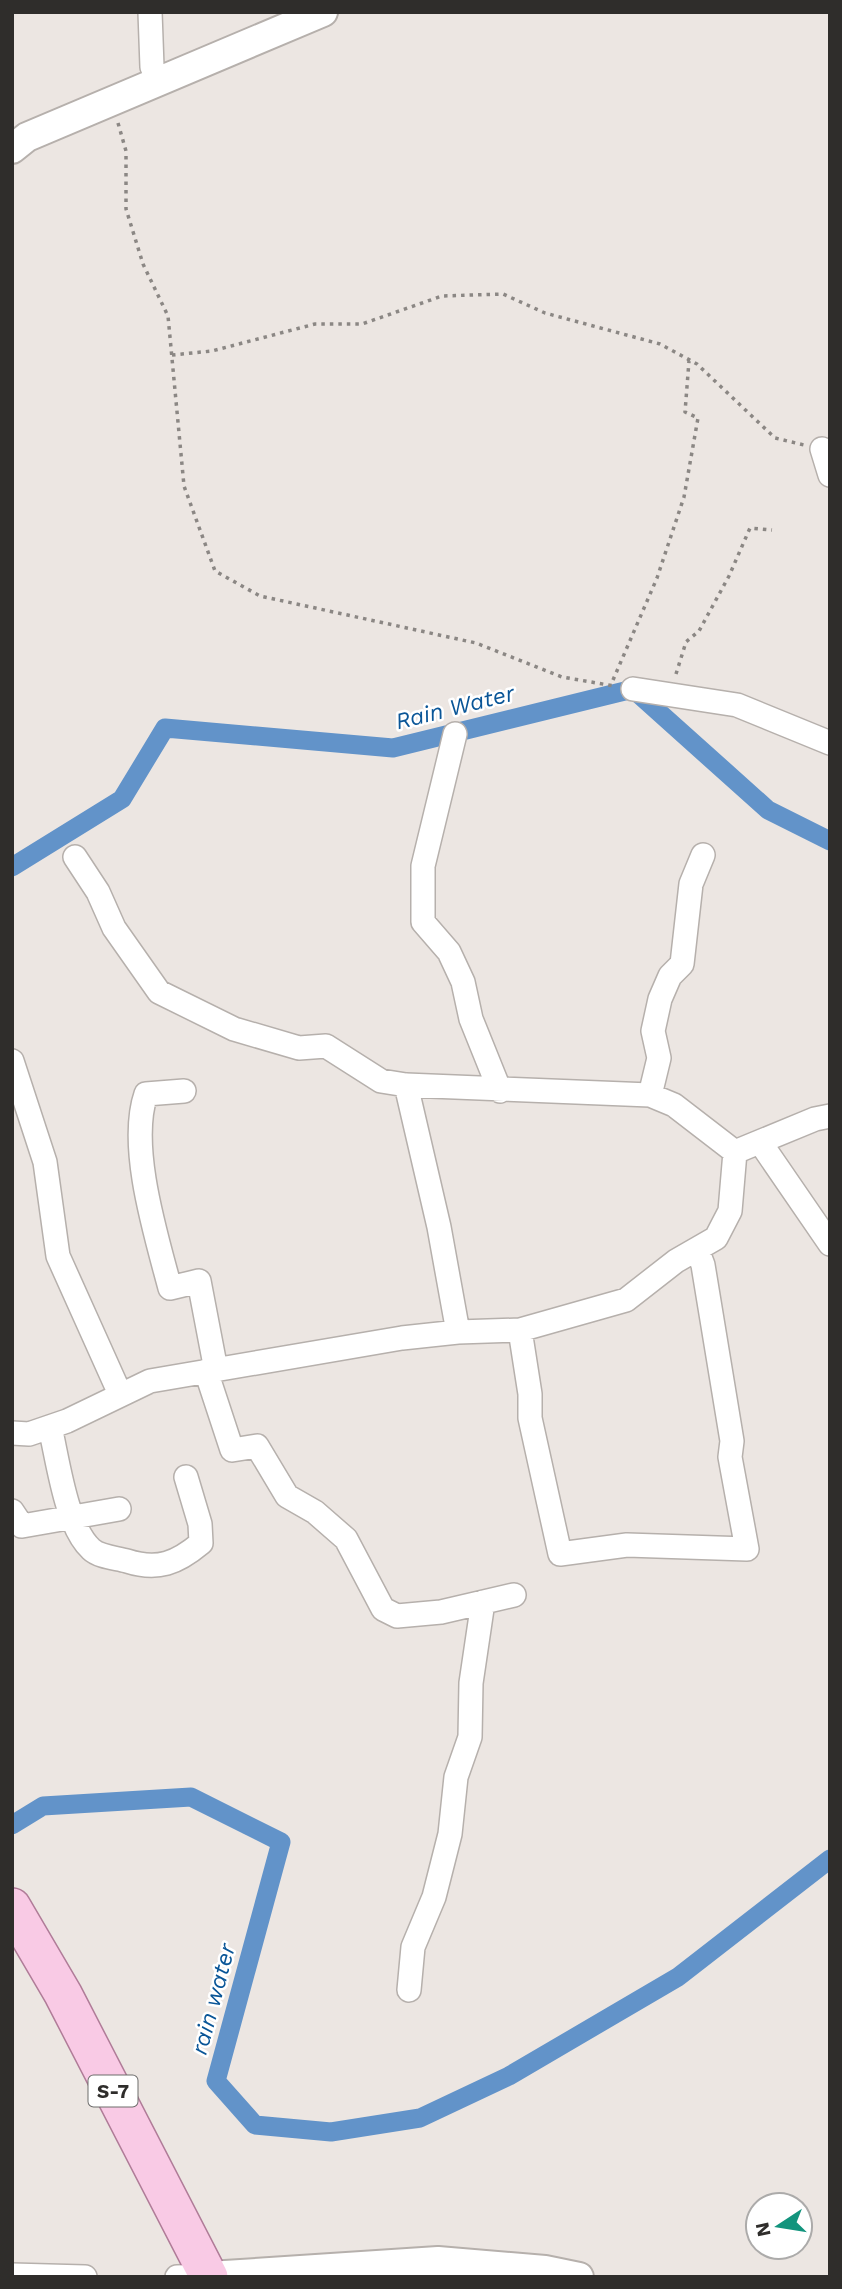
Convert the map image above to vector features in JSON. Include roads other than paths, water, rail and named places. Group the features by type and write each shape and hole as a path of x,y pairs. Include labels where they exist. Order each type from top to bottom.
{"main road":[{"name":"S-7","path":"12,1907 62,1994 198,2276"}],"street":[{"path":"150,12 152,66 159,80"},
{"path":"12,149 27,137 323,12"},
{"path":"822,449 830,474"},
{"path":"622,687 737,705 830,743"},
{"path":"455,734 423,866 423,922 449,952 500,1091"},
{"path":"650,1095 659,1058 653,1031 670,976 682,964 691,884 703,855"},
{"path":"75,857 98,892 114,928 159,992 234,1029 299,1048 326,1046 381,1082 406,1086 650,1095 674,1105 735,1152"},
{"path":"12,1061 45,1162 58,1256 120,1394"},
{"path":"406,1086 439,1227 458,1332"},
{"path":"184,1091 146,1094 140,1112 148,1205 170,1288 199,1281 211,1371 232,1450 257,1446 286,1496 316,1512 346,1539 383,1609 397,1616 441,1612 513,1595"},
{"path":"735,1152 815,1119 830,1116"},
{"path":"760,1142 830,1244"},
{"path":"12,1433 29,1434 50,1427 149,1381 402,1338 458,1332 520,1330 626,1300 676,1261 716,1238 730,1212 735,1152"},
{"path":"520,1330 530,1394 530,1418 560,1554 627,1545 747,1549 730,1457 732,1441 723,1379 704,1265 697,1248"},
{"path":"50,1427 78,1533 93,1552 145,1566 167,1565 185,1556 201,1543 200,1524 186,1477"},
{"path":"12,1511 22,1526 119,1509"},
{"path":"409,1990 413,1947 434,1896 450,1834 456,1777 470,1737 471,1683 483,1602"},
{"path":"198,2276 438,2261 579,2277"},
{"path":"12,2275 85,2277"}],"waterway":[{"name":"Rain Water","path":"12,867 122,799 165,728 393,748 633,689 768,810 830,841"},
{"name":"rain water","path":"12,1825 43,1806 191,1797 281,1842 216,2081 255,2125 331,2132 420,2118 509,2076 678,1977 830,1859"}]}
